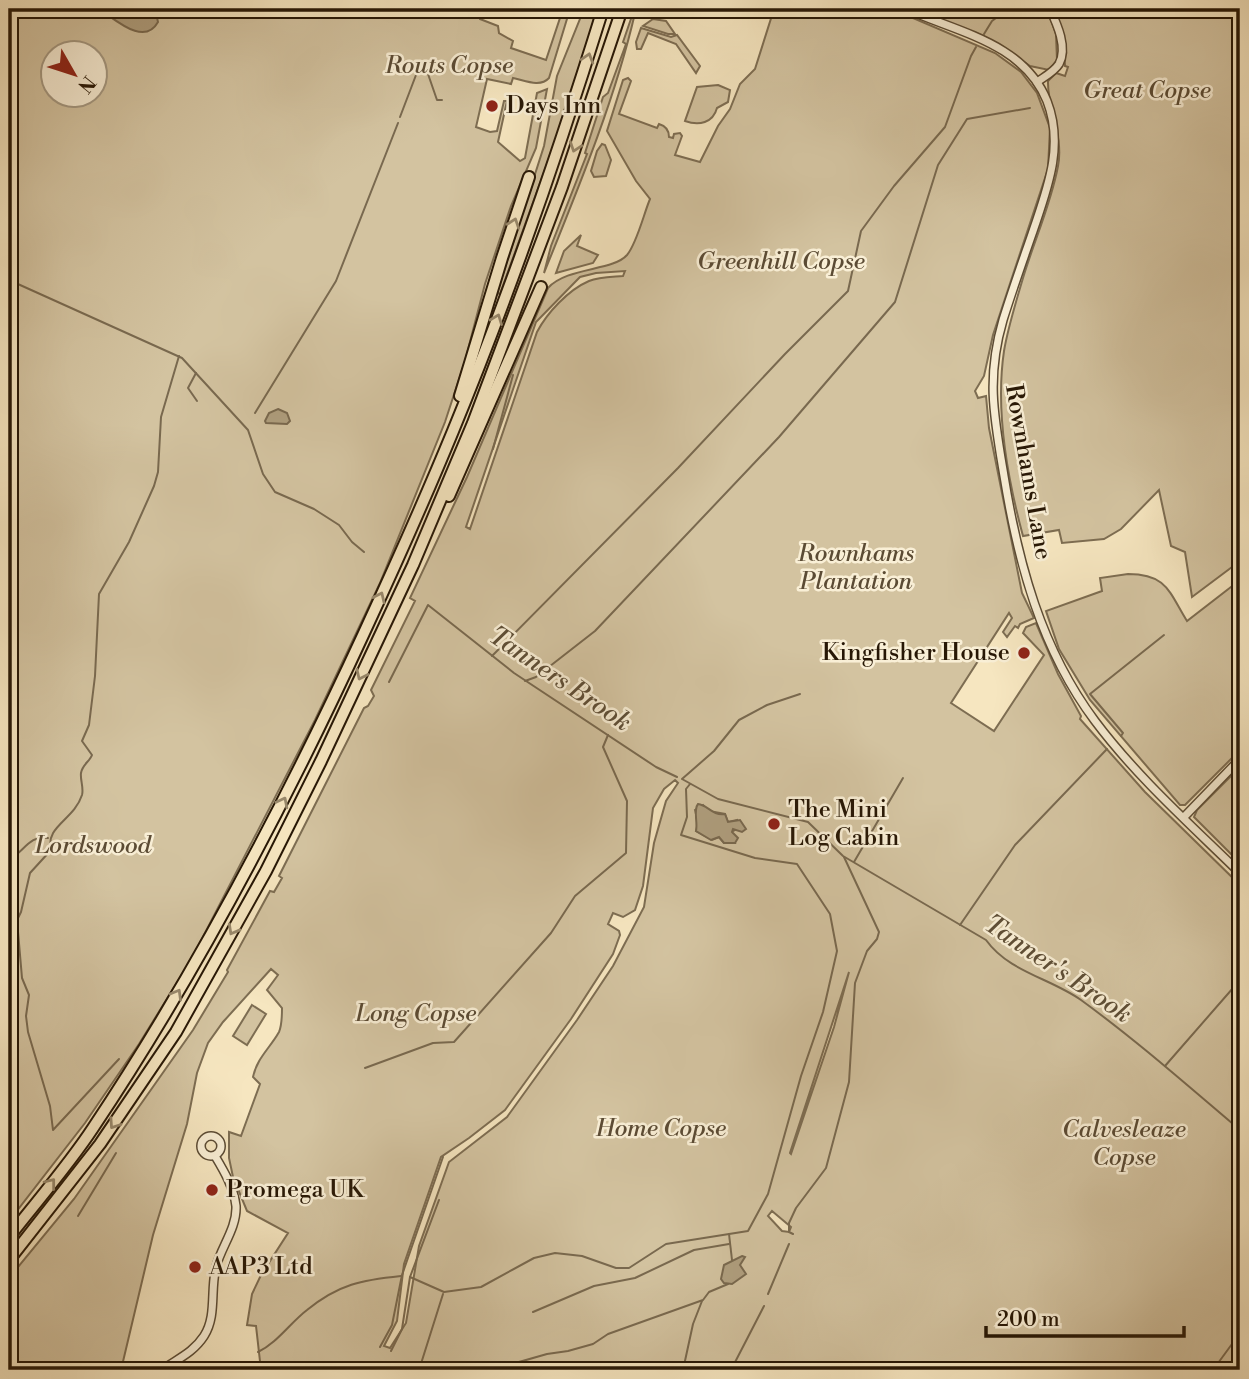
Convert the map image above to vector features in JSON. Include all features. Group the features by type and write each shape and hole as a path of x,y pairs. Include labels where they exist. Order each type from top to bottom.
{"highway":[{"path":"9,1237 91,1131 169,1009 252,863 305,759 454,429 516,272 603,9"},
{"path":"413,565 521,298 622,9"},
{"path":"454,429 459,400 529,177"},
{"path":"9,1260 100,1144 176,1031 266,871 413,565 458,479 541,287"}],"street":[{"name":"Rownhams Lane","path":"906,9 992,44 1020,64 1037,82 1047,101 1055,135 1053,162 1043,202 1004,318 992,373 994,413 1012,520 1037,610 1066,677 1104,733 1137,771 1240,873"},
{"path":"1037,82 1054,69 1062,57 1057,23 1050,9"},
{"path":"1184,817 1240,759"},
{"path":"162,1370 197,1345 208,1329 212,1317 216,1268 234,1221 236,1206 233,1192 215,1156"}],"green space":[{"path":"9,9 468,9 480,13 480,19 498,26 499,33 513,41 511,48 546,60 563,9 570,9 549,78 537,83 513,78 511,84 487,79 476,127 490,132 497,131 504,101 507,101 498,142 520,161 525,158 537,93 547,89 536,148 511,206 485,284 465,361 445,422 380,583 315,720 191,960 139,1044 85,1123 9,1221"},
{"path":"584,9 598,9 553,147 500,294 497,293 544,146 557,76"},
{"path":"774,9 892,9 995,53 1021,72 1037,93 1050,128 1048,169 993,335 984,376 975,391 978,398 986,396 989,428 1022,593 1034,618 1020,624 1018,628 1015,626 1007,637 1003,632 1012,618 1009,613 951,703 994,731 1044,655 1023,633 1026,627 1036,623 1058,674 1081,716 1080,719 1145,792 1240,885 1240,1370 261,1370 256,1326 247,1325 252,1294 288,1233 247,1211 233,1177 229,1158 229,1132 241,1136 260,1084 253,1077 255,1070 281,1026 282,1008 267,990 278,975 271,969 223,1022 208,1043 197,1073 187,1124 153,1235 121,1370 41,1370 23,1364 9,1367 9,1278 74,1199 193,1030 228,972 270,891 274,892 282,878 279,876 364,708 374,696 371,690 415,601 410,598 467,477 548,288 566,276 620,260 627,255 634,243 650,199 636,181 607,131 623,80 628,78 631,81 619,114 657,128 659,124 667,129 669,137 673,138 674,134 680,133 682,136 675,155 700,162 730,109 740,84 755,69","holes":["625,271 623,276 589,281 573,290 541,325 470,529 466,527 536,322 580,277","675,780 678,783 666,801 654,843 644,907 613,966 507,1117 449,1162 419,1246 406,1323 390,1348 384,1346 397,1321 404,1264 441,1157 505,1110 571,1019 613,954 620,935 619,931 608,924 613,913 623,917 635,910 643,886 653,808 664,789","703,805 709,811 725,814 728,822 737,820 737,829 731,832 735,843 724,843 719,837 712,840 696,831 698,823 695,810","849,972 834,1027 790,1153","772,1211 791,1227 789,1232 782,1231 768,1216"]},
{"name":"Great Copse","path":"913,9 1047,9 1056,34 1057,60 1049,70 1030,66 1003,47"},
{"path":"1054,9 1240,9 1240,341 1234,393 1240,444 1240,561 1192,597 1185,552 1171,546 1159,490 1121,529 1104,539 1062,543 1059,530 1023,536 1017,514 1004,444 1002,374 1012,314 1058,166 1059,144 1048,81 1056,73 1065,76 1068,67 1065,66 1063,37"},
{"path":"635,13 617,79 544,273 551,246 587,154 585,153 603,97 608,93 626,44 623,42"},
{"path":"653,19 666,21 675,34 643,26"},
{"path":"641,28 671,37 677,35 700,66 696,73 676,44 648,33 641,49 637,49 636,42"},
{"path":"718,85 730,90 728,102 717,108 705,122 685,121 697,87"},
{"path":"602,144 605,145 611,160 606,176 594,177 591,171"},
{"path":"581,235 577,246 598,255 593,263 556,273 564,251"},
{"path":"1128,574 1151,577 1159,581 1171,593 1187,621 1240,580 1240,750 1185,805 1180,805 1090,700 1059,649 1046,611 1102,591 1100,578"},
{"path":"1240,767 1240,863 1194,817 1197,810"},
{"path":"252,1005 266,1014 247,1045 233,1036"}],"shaded area":[{"path":"99,9 155,9 158,22 152,29 137,32"},
{"path":"278,409 287,413 290,421 287,424 266,423 269,413"},
{"path":"698,804 725,814 728,822 740,820 746,829 742,832 733,829 732,832 738,838 735,843 724,843 719,837 711,840 696,831"},
{"path":"745,1257 740,1265 746,1274 732,1284 724,1283 721,1279 724,1265"}],"waterway":[{"path":"984,34 992,21 1008,9"},
{"path":"492,656 848,291 861,231 894,186 945,127 976,47"},
{"path":"400,117 416,75 421,72 428,74 437,100 442,100"},
{"path":"525,681 536,677 595,631 779,437 895,302 938,165 967,119 1030,108"},
{"path":"255,413 336,281 398,123"},
{"name":"Tanners Brook","path":"9,280 182,358 248,430 263,474 275,492 314,509 339,525 364,552"},
{"path":"119,1059 53,1130 50,1106 28,1032 26,1016 29,995 22,978 17,920 30,873 51,850 52,835 73,811 82,795 82,770 92,755 82,741 89,725 95,676 99,594 129,542 154,486 158,472 161,417 179,356"},
{"path":"196,373 188,388 197,401"},
{"path":"493,449 513,375"},
{"name":"Tanners Brook","path":"389,682 428,605 514,673 656,767 677,777"},
{"path":"1121,736 1123,733 1090,694 1164,635"},
{"name":"Tanner's Brook","path":"800,694 767,705 739,720 714,751 682,779 718,799 808,822 843,856 986,940 1006,960 1081,1000 1142,1047 1240,1130"},
{"path":"365,1068 433,1043 454,1042 551,933 575,896 626,853 627,801 603,747 608,735"},
{"path":"960,925 1015,845 1107,749"},
{"path":"854,862 903,778"},
{"path":"410,1277 444,1292 481,1287 534,1258 555,1253 582,1256 616,1268 629,1268 666,1244 748,1231 768,1194 801,1076 823,1012 837,951 830,914 797,864 755,858 681,835 687,817 686,789 690,784"},
{"path":"9,859 36,839 48,838"},
{"path":"793,1234 789,1232 789,1223 796,1208 826,1168 849,1082 855,983 867,951 879,932 844,857"},
{"path":"1165,1066 1240,980"},
{"path":"78,1216 116,1153"},
{"path":"380,1347 392,1325 402,1275 443,1157"},
{"path":"391,1351 402,1329 410,1277 439,1200"},
{"path":"729,1234 732,1260"},
{"path":"533,1312 594,1286 635,1278 694,1250 729,1244"},
{"path":"768,1294 789,1244"},
{"path":"258,1352 330,1294 374,1279 401,1276"},
{"path":"505,1366 593,1344 608,1334 703,1300 709,1292 728,1284"},
{"path":"419,1370 443,1294"},
{"path":"683,1370 693,1324 702,1301"},
{"path":"731,1370 764,1306"},
{"path":"1213,1370 1240,1333"}],"place":[{"name":"Days Inn","path":"492,106"},
{"name":"Kingfisher House","path":"1024,653"},
{"name":"The Mini Log Cabin","path":"774,824"},
{"name":"Promega UK","path":"212,1190"},
{"name":"AAP3 Ltd","path":"195,1267"}],"park label":[{"name":"Routs Copse","path":"449,66"},
{"name":"Greenhill Copse","path":"781,262"},
{"name":"Rownhams Plantation","path":"856,568"},
{"name":"Lordswood","path":"93,846"},
{"name":"Long Copse","path":"416,1014"},
{"name":"Home Copse","path":"661,1129"},
{"name":"Calvesleaze Copse","path":"1124,1144"}]}
